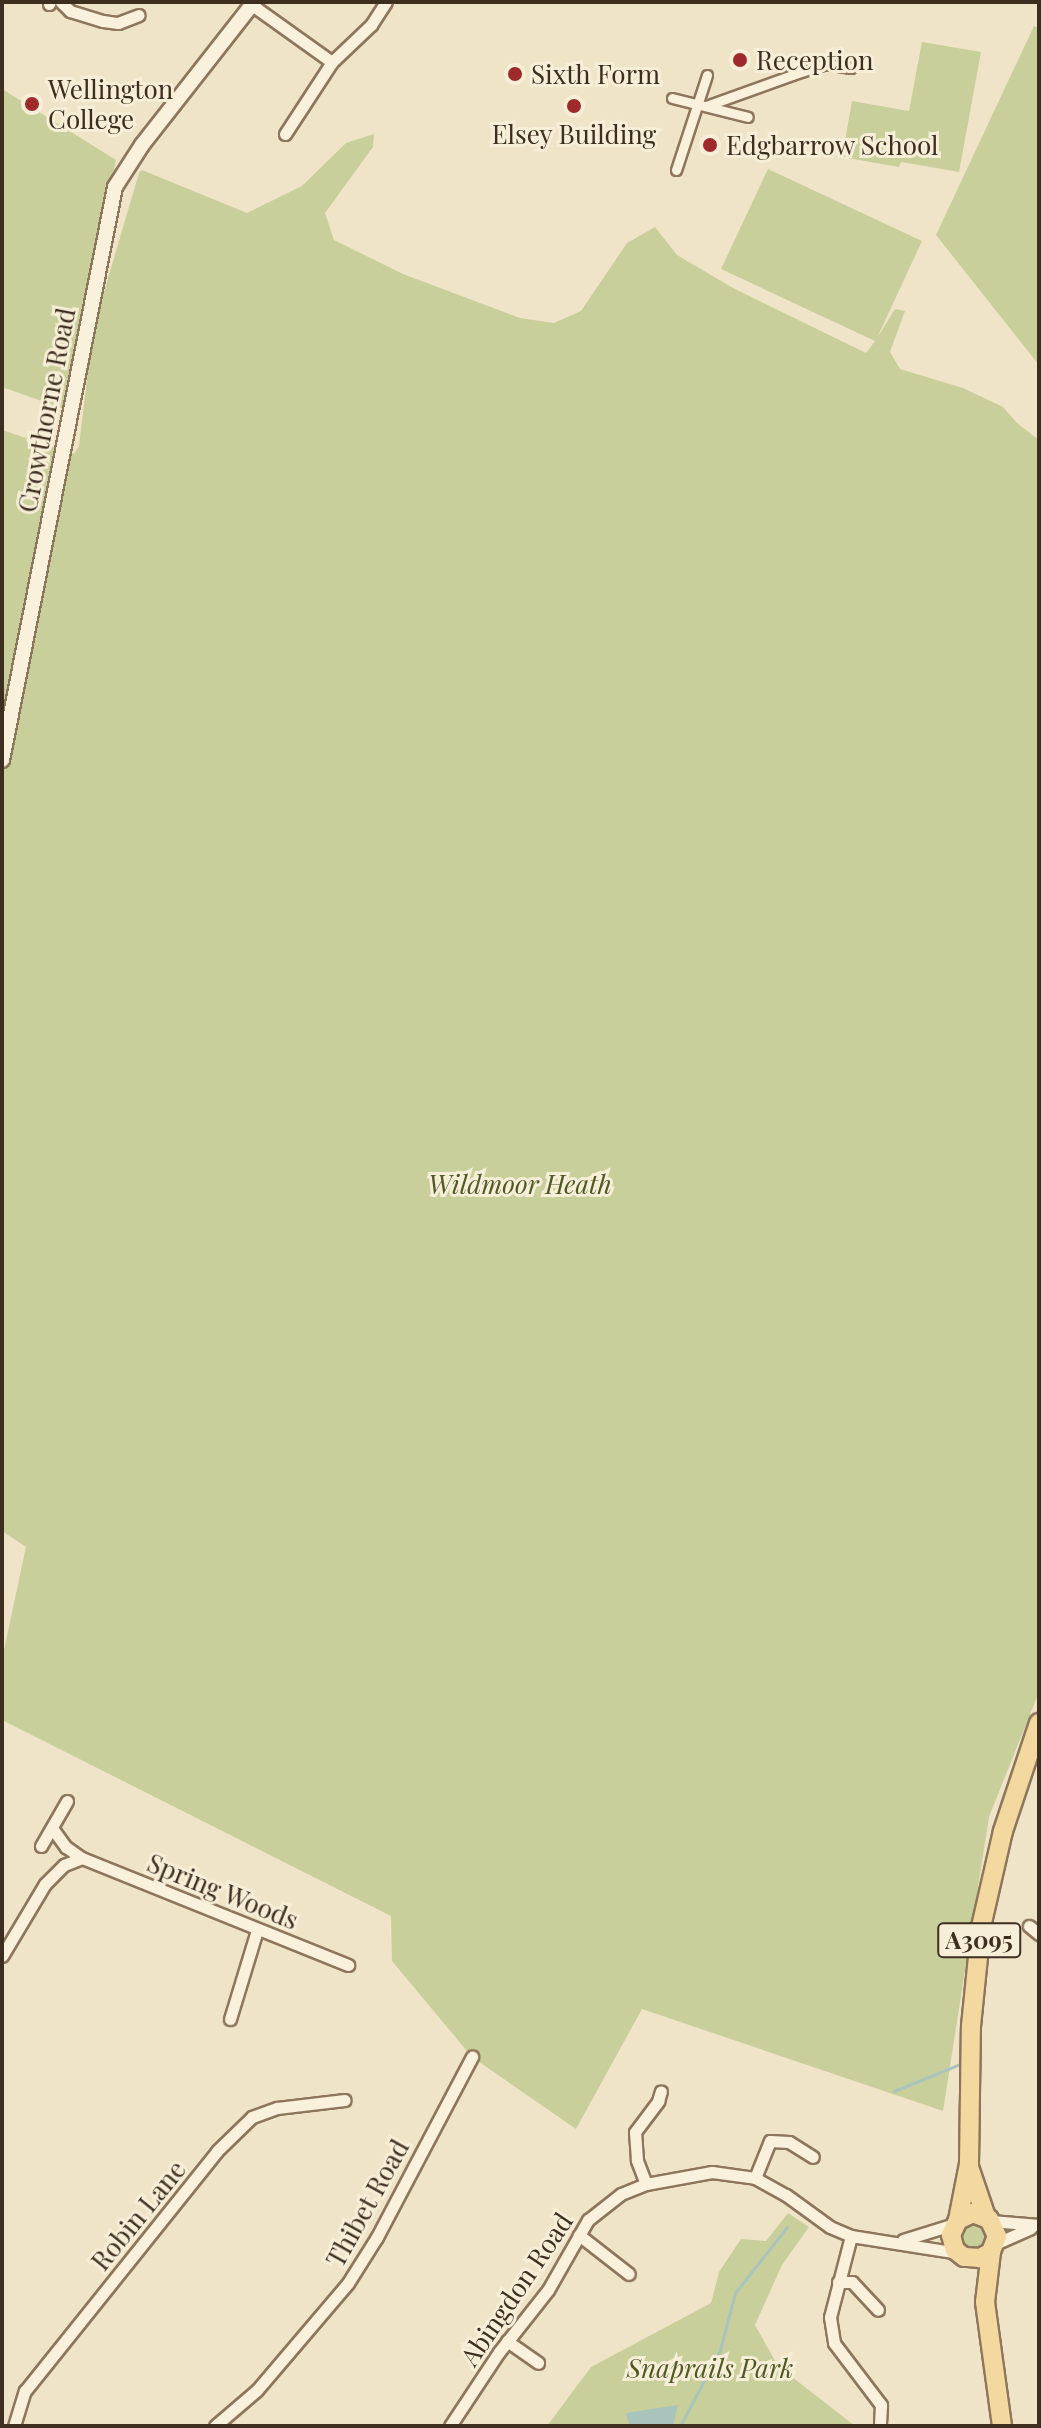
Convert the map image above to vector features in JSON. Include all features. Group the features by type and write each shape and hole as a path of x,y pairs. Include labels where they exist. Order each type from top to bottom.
{"main road":[{"name":"A3095","path":"956,2222 969,2164 972,2017 981,1927 1003,1831 1039,1723"},
{"name":"A3095","path":"969,2164 989,2219"},
{"path":"985,2302 951,2239 956,2222 969,2213 989,2219 996,2232 985,2302 1002,2426"},
{"path":"961,2255 980,2258 993,2248"}],"street":[{"path":"285,134 332,62 371,25 386,2"},
{"path":"53,3 103,21 118,23 139,15"},
{"path":"253,4 332,62"},
{"name":"Crowthorne Road","path":"2,760 110,211 120,176 253,4"},
{"path":"792,75 796,63"},
{"path":"702,105 825,64 851,68"},
{"path":"676,170 702,105 707,75"},
{"path":"672,98 748,117"},
{"path":"41,1846 67,1801"},
{"name":"Spring Woods","path":"52,1828 66,1847 82,1858 348,1965"},
{"path":"64,1865 66,1847"},
{"path":"2,1956 45,1884 64,1865 82,1858"},
{"path":"1029,1926 1039,1934"},
{"path":"230,2019 257,1930"},
{"name":"Thibet Road","path":"215,2426 257,2390 348,2283 377,2237 472,2057"},
{"path":"646,2184 637,2160 635,2132 658,2101 661,2091"},
{"name":"Robin Lane","path":"14,2426 25,2391 217,2151 243,2125 252,2117 277,2108 345,2100"},
{"path":"755,2178 770,2141 789,2142 813,2157"},
{"name":"Abingdon Road","path":"450,2426 507,2341 548,2290 588,2220 621,2194 646,2184 712,2172 755,2178 786,2195 830,2227 851,2236 876,2242 898,2241 961,2255"},
{"path":"989,2219 1037,2225"},
{"name":"Abingdon Road","path":"898,2241 956,2222"},
{"path":"993,2248 1037,2225"},
{"path":"579,2235 629,2274"},
{"path":"851,2236 830,2317 834,2343 881,2405 880,2426"},
{"path":"838,2282 852,2282 878,2310"},
{"path":"507,2341 538,2363"}],"green space":[{"path":"1034,26 1039,28 1039,365 936,235"},
{"path":"922,42 981,52 959,172 901,162 899,167 842,157 852,101 909,111"},
{"path":"2,89 116,160 64,409 2,387"},
{"name":"Wildmoor Heath","path":"374,134 373,147 325,213 334,240 403,274 520,318 554,323 581,311 627,243 655,227 677,255 733,288 866,353 875,341 721,269 768,169 922,241 877,338 895,309 905,311 890,352 900,369 963,388 1003,407 1039,440 1039,1692 989,1817 943,2111 642,2009 576,2129 472,2057 392,1961 391,1916 2,1720 2,1659 26,1547 2,1531 2,430 74,454 79,446 93,329 142,170 247,213 302,186 346,143"},
{"name":"Snaprails Park","path":"788,2213 809,2227 782,2265 755,2325 778,2366 855,2426 547,2426 591,2367 711,2303 719,2272 741,2239 766,2241"},
{"path":"974,2222 984,2226 988,2236 984,2246 974,2250 964,2246 960,2236 964,2226"}],"water":[{"path":"678,2405 673,2426 629,2426 626,2413"}],"waterway":[{"path":"894,2091 960,2064"},
{"path":"680,2426 720,2350 735,2293 787,2227"}],"place":[{"name":"Reception","path":"740,60"},
{"name":"Sixth Form","path":"515,74"},
{"name":"Wellington College","path":"32,104"},
{"name":"Elsey Building","path":"574,106"},
{"name":"Edgbarrow School","path":"710,145"}]}
